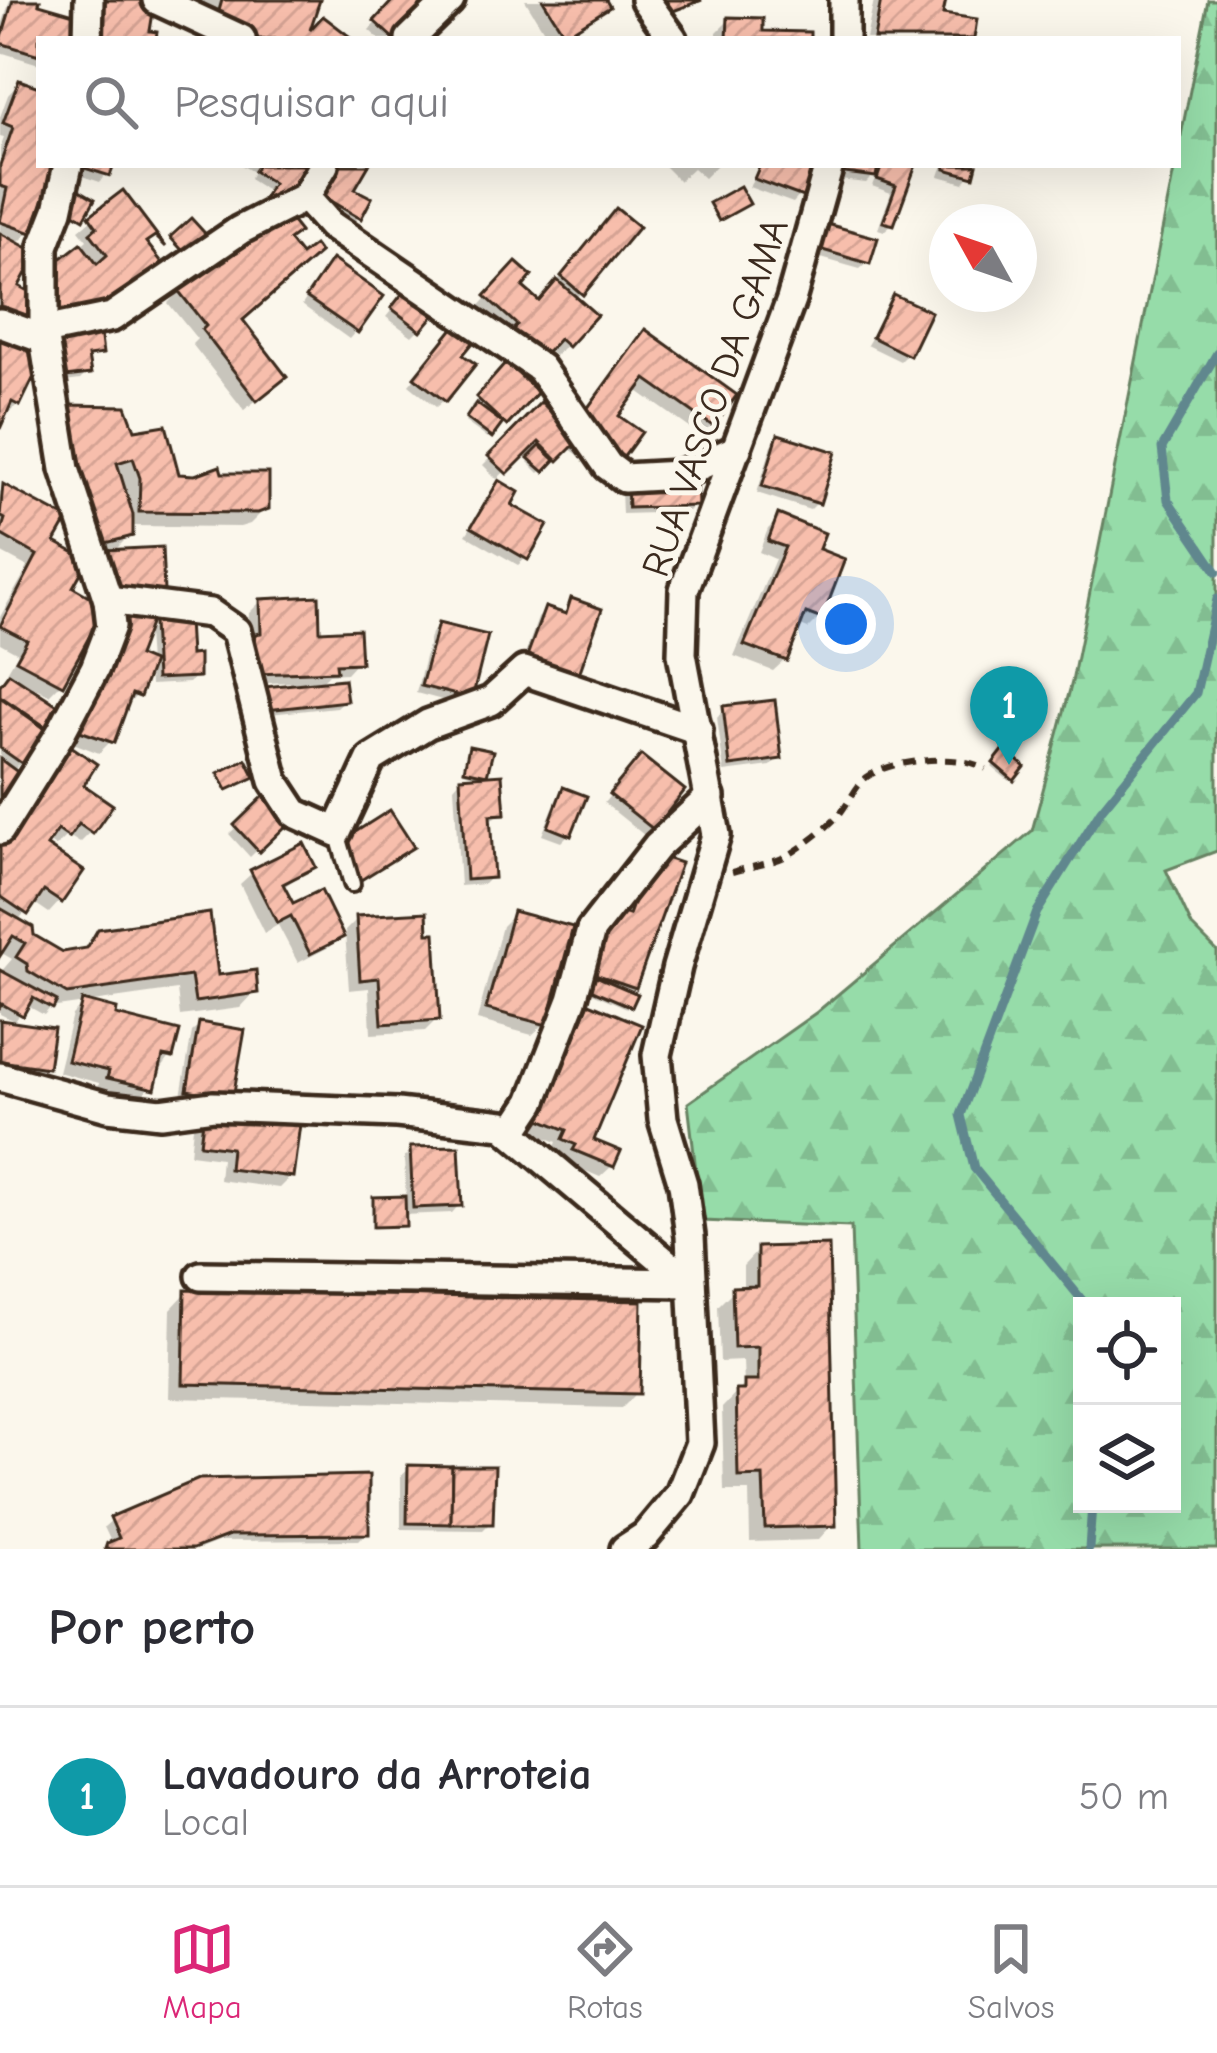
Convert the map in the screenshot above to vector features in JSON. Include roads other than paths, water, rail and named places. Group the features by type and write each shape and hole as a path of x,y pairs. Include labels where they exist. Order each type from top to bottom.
{"street":[{"path":"88,36 89,0"},
{"path":"157,0 235,36"},
{"path":"413,36 450,0"},
{"path":"644,0 671,36"},
{"path":"844,0 844,36"},
{"path":"0,830 95,668 111,626 109,600 65,470 44,335 44,247 67,168"},
{"path":"0,323 44,335 112,317 240,230 305,197 322,168"},
{"name":"RUA VASCO DA GAMA","path":"625,1549 645,1536 680,1494 700,1443 690,1236 683,1184 663,1119 657,1054 716,836 682,654 684,590 790,300 828,168"},
{"path":"305,197 330,225 540,368 608,466 624,478 680,475 737,449"},
{"path":"109,600 210,614 236,631 274,781 295,813 337,832 371,759 428,724 491,701 524,671 698,730"},
{"path":"512,1132 532,1102 556,1041 591,930 657,846 710,797"},
{"path":"0,1077 108,1107 161,1113 213,1106 397,1113 503,1125 690,1283"},
{"path":"201,1276 690,1283"}],"lane":[{"path":"337,832 352,884"}],"waterway":[{"path":"1217,353 1162,448 1168,500 1217,572"},
{"path":"1080,1297 974,1168 961,1115 1037,912 1101,810 1196,693 1217,599"},
{"path":"1089,1549 1091,1513"}],"place":[{"name":"Lavadouro da Arroteia","path":"1009,765"}]}
